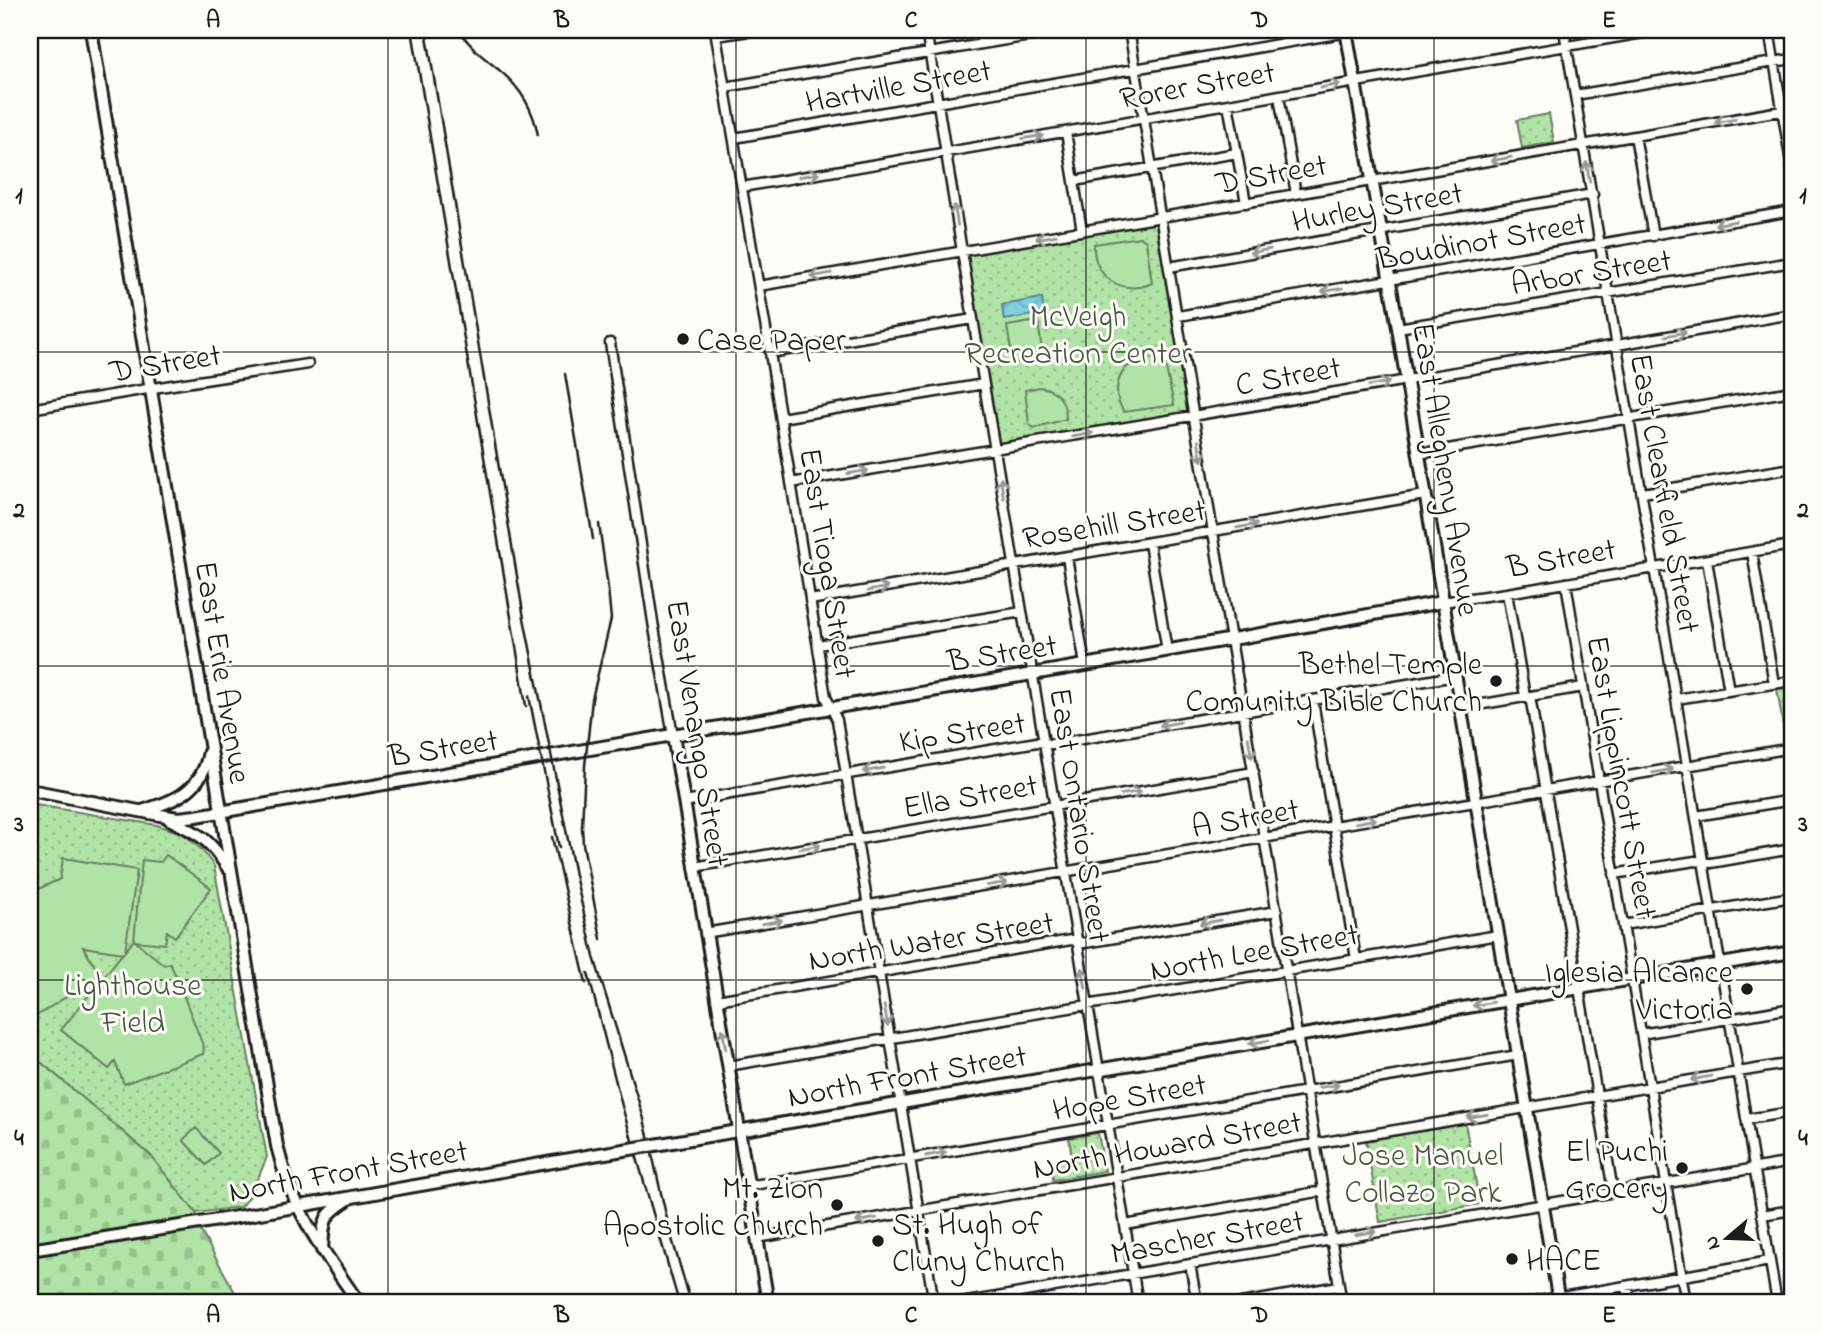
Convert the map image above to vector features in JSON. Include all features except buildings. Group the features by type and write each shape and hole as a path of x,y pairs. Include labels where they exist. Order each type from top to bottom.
{"main road":[{"name":"East Erie Avenue","path":"91,30 277,1146 296,1206 322,1250 359,1303"},
{"name":"East Allegheny Avenue","path":"1346,31 1398,328 1559,1301"},
{"name":"B Street","path":"160,815 178,818 221,811 1442,602"},
{"name":"East Venango Street","path":"673,735 768,1303"},
{"path":"141,811 174,800 190,789 204,770 209,754 209,739"},
{"path":"30,790 160,815 207,840 229,870 233,882"},
{"name":"North Front Street","path":"30,1250 1792,951"},
{"path":"322,1250 323,1226 327,1216 353,1196"}],"street":[{"path":"716,33 756,30"},
{"name":"East Ontario Street","path":"926,30 1138,1303"},
{"path":"979,30 982,44"},
{"path":"725,87 982,44 1024,33 1066,30"},
{"path":"1129,30 1342,1303"},
{"name":"Hartville Street","path":"734,138 1360,30"},
{"name":"East Clearfield Street","path":"1564,30 1777,1303"},
{"name":"Rorer Street","path":"741,187 1661,30"},
{"path":"1769,30 1792,163"},
{"name":"East Tioga Street","path":"716,33 826,697 837,720 934,1303"},
{"path":"1576,95 1792,59"},
{"path":"1279,96 1296,194"},
{"path":"1228,104 1246,203"},
{"name":"D Street","path":"759,286 1792,109"},
{"path":"1066,132 1082,231"},
{"path":"1635,136 1653,236"},
{"path":"1074,181 1237,153"},
{"name":"Hurley Street","path":"1170,267 1592,194"},
{"name":"Boudinot Street","path":"1178,316 1792,211"},
{"name":"Arbor Street","path":"1398,328 1792,262"},
{"name":"C Street","path":"791,484 1792,314"},
{"path":"770,353 973,319"},
{"name":"East Venango Street","path":"610,343 673,735"},
{"name":"D Street","path":"30,410 150,388 309,364"},
{"path":"781,418 985,384"},
{"path":"1418,454 1792,391"},
{"path":"1643,493 1792,468"},
{"name":"Rosehill Street","path":"810,600 1425,495"},
{"path":"1149,542 1167,651"},
{"name":"B Street","path":"1442,602 1792,545"},
{"path":"1752,552 1774,684"},
{"path":"1067,557 1085,665"},
{"path":"1707,560 1728,691"},
{"name":"East Lippincott Street","path":"1566,583 1686,1303"},
{"path":"1507,593 1546,791 1613,1191"},
{"path":"818,645 1022,612"},
{"name":"Kip Street","path":"684,802 1037,742 1053,744 1455,676"},
{"path":"1676,699 1792,681"},
{"path":"1460,708 1583,687"},
{"path":"1312,701 1356,959"},
{"name":"A Street","path":"705,933 1792,748"},
{"name":"Ella Street","path":"694,867 1254,772"},
{"path":"1696,816 1792,800"},
{"path":"1614,874 1695,860 1711,863 1792,849"},
{"path":"1623,925 1792,897"},
{"name":"North Water Street","path":"717,1000 1071,940 1086,943 1277,911"},
{"name":"North Lee Street","path":"728,1066 1498,935"},
{"path":"1641,1034 1792,1008"},
{"name":"Hope Street","path":"748,1186 1518,1055"},
{"name":"North Howard Street","path":"757,1238 1792,1063"},
{"path":"1747,1119 1792,1112"},
{"name":"Mascher Street","path":"961,1303 1792,1161"},
{"path":"1125,1225 1323,1191"},
{"path":"1762,1215 1792,1210"},
{"path":"1527,1303 1559,1301 1770,1261"},
{"path":"1190,1264 1197,1303"},
{"path":"1241,1303 1339,1286"},
{"path":"1627,1286 1630,1303"},
{"path":"1034,1292 1036,1303"}],"green space":[{"path":"1549,114 1554,142 1522,148 1517,120"},
{"name":"McVeigh Recreation Center","path":"1161,217 1194,416 996,449 962,251"},
{"path":"1140,237 1146,241 1152,283 1130,287 1111,281 1098,266 1094,244"},
{"path":"1038,321 1043,359 1013,363 1007,326"},
{"path":"1143,358 1164,359 1174,405 1124,412 1118,396 1119,380 1128,367"},
{"path":"1040,387 1056,393 1064,407 1066,419 1034,428 1029,424 1025,390"},
{"path":"1792,686 1792,743 1786,744 1777,689"},
{"name":"Lighthouse Field","path":"30,804 157,825 184,834 202,850 214,866 267,1157 251,1195 240,1207 196,1213 150,1155 30,1053"},
{"path":"166,855 211,888 175,937 167,931 165,944 135,941 164,965 170,963 175,974 182,979 179,984 204,1048 203,1054 124,1084 115,1062 109,1069 61,1030 123,953 83,947 100,975 30,1020 30,893 60,879 63,858 137,870 125,951 134,940 142,860 161,862"},
{"path":"30,1053 150,1155 196,1213 199,1228 241,1303 30,1303"},
{"name":"Jose Manuel Collazo Park","path":"1465,1123 1480,1204 1380,1222 1366,1141"},
{"path":"196,1128 219,1153 206,1165 183,1140"},
{"path":"1098,1133 1105,1171 1053,1180 1050,1161 1072,1157 1069,1138"}],"water":[{"path":"1042,298 1044,313 1004,320 1002,305"}],"railway":[{"path":"412,30 526,706"},
{"path":"426,30 524,618 575,875 594,957 644,1119 670,1232 691,1303"},
{"path":"459,30 472,47 519,90 533,116 538,135"},
{"path":"565,374 593,539"},
{"path":"599,524 611,619 592,699 582,827 601,939"},
{"path":"529,696 559,847"},
{"path":"552,837 586,983"},
{"path":"588,973 622,1106 679,1303"}],"place":[{"name":"Case Paper","path":"683,339"},
{"name":"Bethel Temple Comunity Bible Church","path":"1496,681"},
{"name":"Iglesia Alcance Victoria","path":"1747,989"},
{"name":"El Puchi Grocery","path":"1682,1168"},
{"name":"Mt. Zion Apostolic Church","path":"837,1205"},
{"name":"St. Hugh of Cluny Church","path":"878,1241"},
{"name":"HACE","path":"1512,1259"}]}
